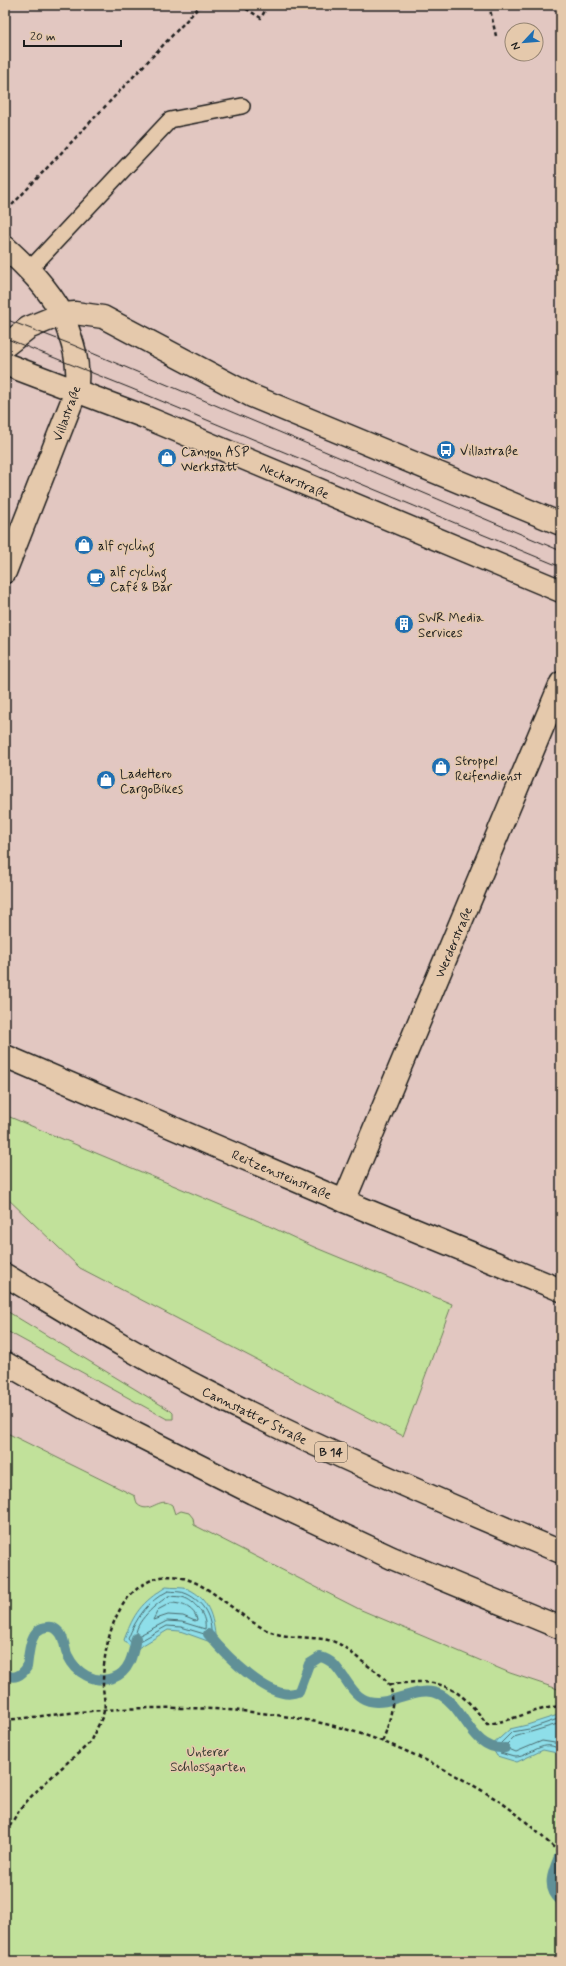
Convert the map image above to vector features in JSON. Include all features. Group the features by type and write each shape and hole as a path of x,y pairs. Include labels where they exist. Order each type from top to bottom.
{"street":[{"name":"Villastraße","path":"5,247 29,270 50,294 62,314 73,345 78,378 76,391 5,572"},
{"path":"5,346 28,328 62,314 75,313 103,317 252,396 561,524"},
{"name":"Neckarstraße","path":"5,364 145,417 556,586"},
{"name":"Werderstraße","path":"344,1201 561,683"},
{"name":"Reitzensteinstraße","path":"5,1056 344,1201 561,1290"},
{"name":"Cannstatter Straße","path":"5,1275 206,1391 262,1420 420,1493 561,1552"},
{"path":"5,1363 86,1409 260,1496 392,1558 561,1628"}],"lane":[{"path":"29,270 170,120 242,106"}],"path":[{"path":"12,205 201,5"},
{"path":"240,5 260,18 268,5"},
{"path":"489,5 496,36"},
{"path":"5,1838 6,1831 21,1808 90,1742 105,1710 103,1686 104,1669 114,1624 131,1594 146,1583 168,1575 179,1576 192,1580 270,1632 294,1637 328,1640 343,1647 384,1678 389,1685 391,1705 390,1723 382,1742"},
{"path":"389,1685 420,1681 442,1685 454,1690 475,1708 487,1724 515,1718 540,1709 561,1706"},
{"path":"5,1720 105,1710 229,1710 281,1716 338,1727 382,1742 455,1775 500,1802 561,1854"}],"green space":[{"path":"5,1115 254,1219 314,1247 452,1304 403,1436 80,1268 5,1196"},
{"path":"5,1310 171,1411 173,1413 173,1419 167,1419 5,1330"},
{"name":"Unterer Schlossgarten","path":"5,1432 135,1496 137,1504 142,1507 146,1508 163,1502 172,1505 175,1514 181,1511 189,1513 193,1518 194,1525 359,1609 510,1673 561,1690 561,1961 5,1961"}],"water":[{"path":"166,1587 188,1589 196,1593 202,1599 210,1612 216,1644 180,1631 168,1630 133,1651 124,1640 131,1623 139,1609 150,1598"},
{"path":"561,1714 561,1760 557,1753 543,1750 517,1762 497,1756 491,1746 510,1729"}],"waterway":[{"path":"5,1674 15,1677 25,1670 27,1667 31,1642 33,1637 41,1628 51,1627 57,1630 63,1638 71,1662 86,1676 99,1679 113,1678 119,1675 127,1667 132,1656 136,1638"},
{"path":"208,1634 225,1653 249,1675 276,1691 288,1694 299,1691 309,1664 320,1657 328,1660 334,1665 355,1692 361,1698 369,1701 387,1701 414,1693 423,1692 432,1692 441,1695 449,1701 484,1743 494,1747 505,1748"},
{"path":"561,1852 553,1871 552,1878 553,1890 561,1901"}],"tram line":[{"path":"5,319 73,345 561,551"},
{"path":"5,338 130,388 561,567"}],"place":[{"name":"Villastraße","path":"446,450"},
{"name":"Canyon ASP Werkstatt","path":"167,458"},
{"name":"alf cycling","path":"84,545"},
{"name":"alf cycling Café & Bar","path":"96,578"},
{"name":"SWR Media Services","path":"404,624"},
{"name":"Stroppel Reifendienst","path":"441,767"},
{"name":"LadeHero CargoBikes","path":"106,780"}]}
